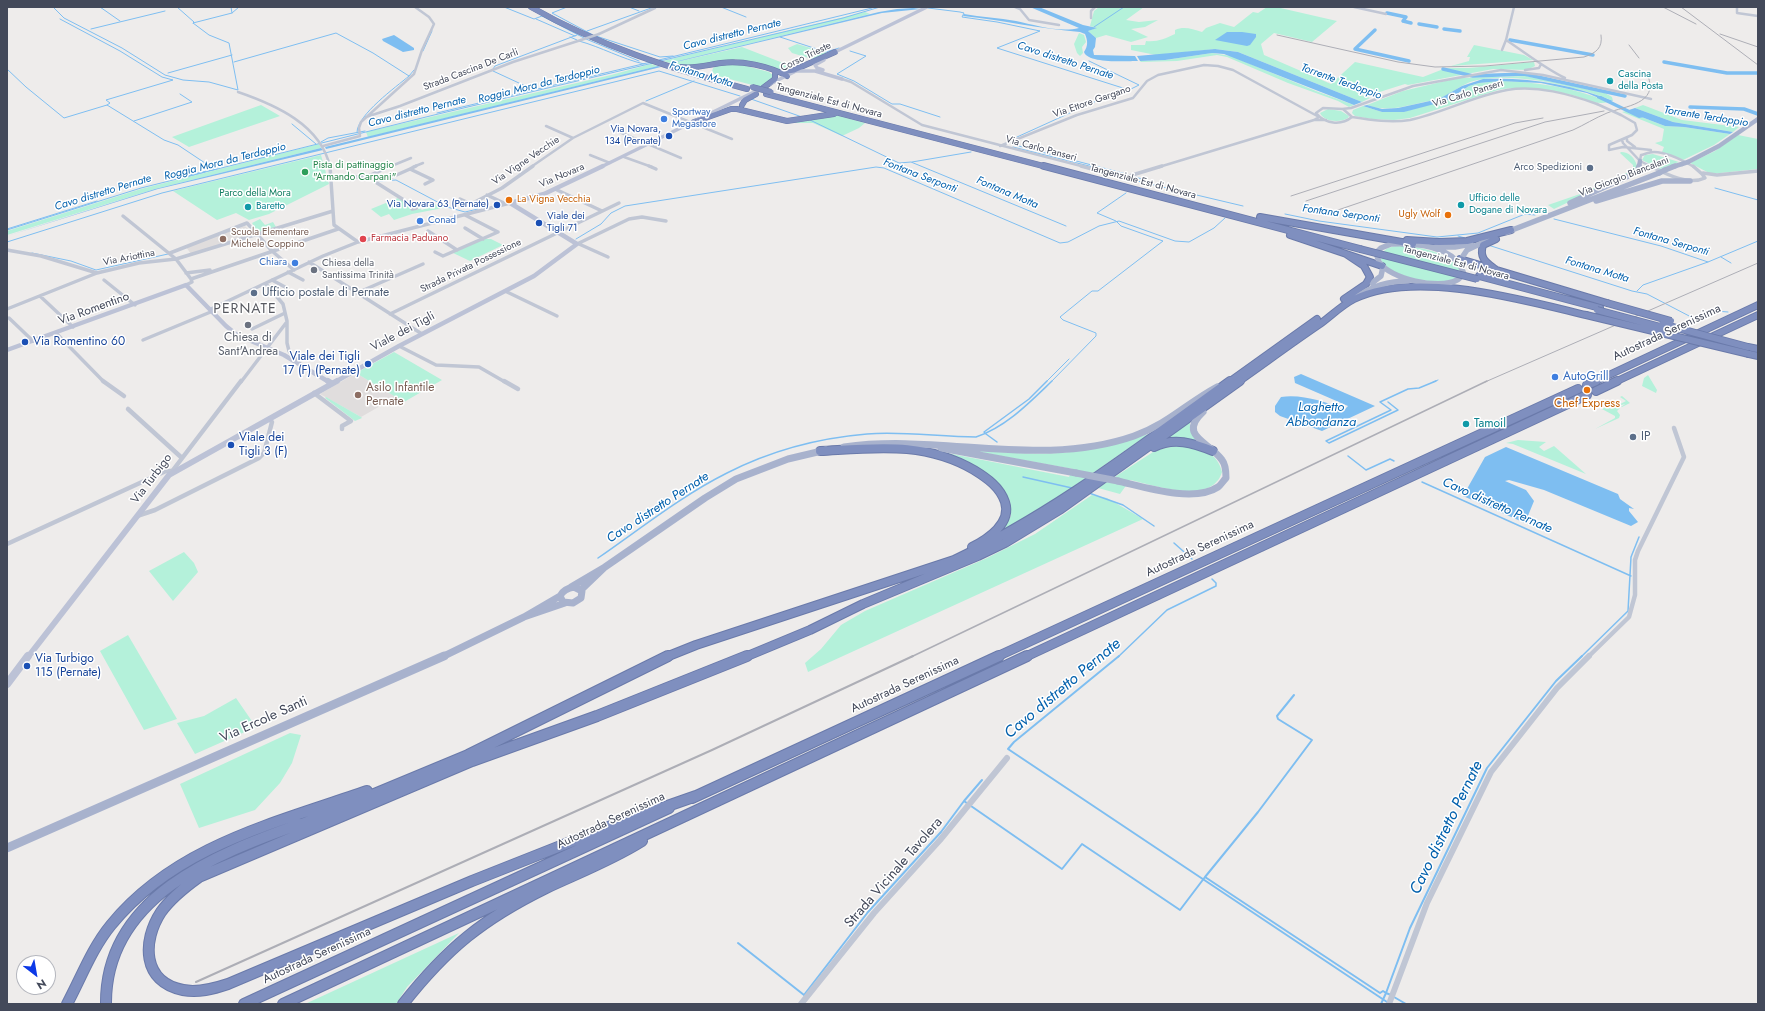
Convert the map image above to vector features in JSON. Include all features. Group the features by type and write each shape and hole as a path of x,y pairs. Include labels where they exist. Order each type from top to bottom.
{"highway":[{"name":"Tangenziale Est di Novara","path":"531,7 582,35 652,60 750,88 1173,199"},
{"path":"537,7 576,29 624,50 652,60"},
{"path":"777,73 794,70 835,52"},
{"path":"725,62 715,65 709,71 715,76 729,81"},
{"path":"669,65 695,68 725,62 737,62 763,68 787,76"},
{"name":"Tangenziale Est di Novara","path":"669,65 750,88"},
{"path":"766,91 777,73"},
{"path":"766,91 774,82"},
{"name":"Tangenziale Est di Novara","path":"766,91 778,98 1749,348 1758,349"},
{"path":"742,105 745,100 756,94"},
{"path":"778,98 804,105 811,109 812,112 809,116 795,121"},
{"path":"730,104 742,105 752,112"},
{"path":"730,104 737,109"},
{"path":"693,122 724,110 737,109 783,120 795,121 831,114 863,120"},
{"path":"1173,199 1260,218 1413,244"},
{"path":"1173,199 1180,204 1252,222 1382,267"},
{"path":"1364,236 1439,242 1481,242 1512,230"},
{"path":"1481,242 1512,230"},
{"path":"1481,242 1481,252 1485,261 1494,268 1509,275"},
{"path":"1110,474 1353,297 1366,284 1369,274 1364,266 1346,254"},
{"path":"1459,260 1607,303 1749,348 1758,356"},
{"path":"1436,283 1749,348 1758,346"},
{"path":"106,1003 105,992 108,974 119,946 133,923 151,901 181,876 210,859 438,772 597,716 725,666 810,630 862,604 978,556 1005,543 1036,526 1228,382 1353,297 1371,291 1400,286 1423,286 1480,292"},
{"name":"Autostrada Serenissima","path":"1587,385 1758,305"},
{"name":"Autostrada Serenissima","path":"1596,391 1758,316"},
{"name":"Tangenziale Est di Novara","path":"1749,348 1758,353"},
{"name":"Autostrada Serenissima","path":"244,1004 1578,389"},
{"name":"Autostrada Serenissima","path":"283,1004 1588,395"},
{"path":"696,796 650,810 541,853 418,903 221,987 202,990 181,990 168,985 154,972 148,957 149,941 154,926 169,902 190,883 211,871 438,772 660,660 696,645 954,560 991,544 1110,474 1132,463 1158,444 1176,441 1189,443 1213,451"},
{"path":"820,451 914,448 936,453 968,465 989,480 1001,493 1006,504 1006,512 998,527 991,535 980,542 911,575"},
{"path":"67,1004 110,926 146,889 182,862 204,850 241,835 392,782 438,772"},
{"path":"403,1004 437,962 456,945 485,923 524,900 626,851 667,824"}],"main road":[{"name":"Corso Trieste","path":"774,82 924,9"},
{"path":"825,57 824,60 816,64 817,68 840,76 842,79"},
{"path":"806,66 842,79"},
{"path":"793,72 811,70 842,79"},
{"path":"693,122 730,104 766,91"},
{"name":"Via Giorgio Biancalani","path":"1512,230 1688,162 1719,146 1747,125 1758,119"},
{"name":"Via Novara","path":"512,204 555,190 693,122"},
{"path":"1542,218 1580,197 1637,172 1640,169 1640,161"},
{"path":"1542,218 1654,183 1662,181 1690,181"},
{"path":"512,204 577,244"},
{"path":"1428,247 1455,247 1481,242"},
{"path":"1459,260 1465,250 1481,242"},
{"name":"Viale dei Tigli","path":"170,473 399,346 534,276 577,244"},
{"path":"1391,244 1413,244 1428,247 1459,260 1464,269 1463,276 1454,282 1436,283 1398,280 1383,282 1353,297 1380,278 1382,274 1382,267 1376,257 1376,254 1381,248 1391,244"},
{"path":"1382,267 1415,281"},
{"path":"186,286 212,310 226,326 238,335 284,355 332,383"},
{"name":"Via Romentino","path":"7,350 186,286"},
{"path":"605,567 581,590 582,594 579,600 573,603 563,599 563,591 571,588 605,567 721,488 772,464 820,451 857,444 901,442 1030,451 1089,447 1122,440 1156,426 1171,418 1209,391 1228,382"},
{"path":"820,451 872,445 904,445 948,449 1184,494 1207,492 1220,485 1226,478 1224,463 1196,436 1193,429 1194,421 1197,416 1222,398 1238,382"},
{"name":"Via Turbigo","path":"7,684 170,473"},
{"path":"571,588 581,590"},
{"name":"Via Ercole Santi","path":"9,848 439,659 524,617 532,611 563,599"}],"street":[{"path":"322,144 354,139 360,136 359,133 361,122 414,74 421,52 434,24 429,17 415,7"},
{"path":"1014,7 1020,9 1029,20 1059,25"},
{"path":"1091,18 1091,11 1095,7"},
{"path":"1354,7 1386,14"},
{"path":"1502,50 1514,7"},
{"path":"1737,7 1737,13 1758,16"},
{"name":"Strada Cascina De Carli","path":"366,117 400,106 513,62 600,34 634,15 655,8"},
{"path":"1506,40 1547,69 1567,78 1595,86"},
{"path":"1342,110 1352,108 1413,86 1494,70 1532,70 1539,68 1541,64"},
{"name":"Via Ettore Gargano","path":"999,146 1076,115 1127,100 1140,93 1144,83 1150,78 1196,66 1213,65 1226,67 1303,107 1319,110"},
{"path":"1539,68 1543,75"},
{"path":"1543,75 1548,72 1547,69"},
{"path":"1513,70 1543,75 1651,99"},
{"name":"Via Carlo Panseri","path":"842,79 851,82 922,125 1105,174 1125,176 1314,120 1319,117 1326,120"},
{"name":"Via Carlo Panseri","path":"1314,120 1342,122 1349,120 1352,117 1385,121 1410,120 1500,92 1517,89 1547,91 1597,104 1631,120 1637,126 1637,132 1622,140 1627,148"},
{"path":"238,92 259,99 286,114 310,130 322,144 326,152 332,177 334,225 358,242"},
{"name":"Via Vigne Vecchie","path":"460,199 471,204 487,196 502,188 573,138 643,103 732,139"},
{"name":"Via Ettore Gargano","path":"1295,103 1319,117"},
{"path":"1319,117 1316,113 1319,110 1328,108 1342,110 1352,117"},
{"path":"1348,113 1352,108"},
{"name":"Via Vigne Vecchie","path":"546,126 573,138"},
{"path":"617,132 682,158"},
{"path":"1639,148 1609,150 1609,145 1627,137 1630,144 1639,148 1662,153 1703,173 1717,175 1758,172"},
{"path":"1627,148 1640,161 1676,178 1690,181 1702,180 1705,178 1703,173"},
{"path":"1640,161 1641,155 1643,154 1662,153"},
{"path":"590,155 610,163"},
{"path":"624,156 656,169"},
{"path":"366,177 411,158"},
{"path":"332,177 389,177 423,163"},
{"path":"410,169 432,180 425,184"},
{"path":"378,172 389,177"},
{"path":"374,178 377,183 415,207"},
{"path":"555,190 602,211"},
{"name":"Via Vigne Vecchie","path":"487,196 512,204"},
{"name":"Strada Privata Possessione","path":"390,314 619,202"},
{"name":"Via Novara","path":"143,340 171,327 183,324 309,262 358,242 465,214 512,204"},
{"name":"Via Ariottina","path":"7,250 62,261 97,273 139,263 176,259 333,211"},
{"path":"435,252 443,256 498,232 465,214"},
{"path":"123,216 170,253 191,279"},
{"path":"577,244 629,219 642,217 666,221"},
{"path":"170,253 244,223 249,224 272,251 294,270"},
{"path":"421,226 457,250"},
{"path":"465,228 483,239"},
{"path":"191,279 338,229"},
{"path":"577,244 608,257"},
{"path":"309,262 422,334"},
{"path":"357,293 423,264"},
{"path":"186,273 220,270"},
{"path":"288,272 303,280"},
{"path":"7,309 97,273"},
{"path":"186,286 192,282 191,279"},
{"path":"104,280 135,305"},
{"path":"272,280 285,287"},
{"path":"266,284 280,299 285,313 286,343 289,351 300,364"},
{"path":"505,291 557,316"},
{"path":"41,297 73,327"},
{"path":"252,329 285,313"},
{"path":"9,318 33,341"},
{"name":"Via Turbigo","path":"170,473 286,323"},
{"path":"56,333 99,378 124,396"},
{"path":"399,346 436,365 479,367 518,389"},
{"path":"284,355 289,351"},
{"path":"314,393 351,421 342,426 342,429"},
{"path":"128,409 182,458"},
{"path":"137,516 155,510 259,458 264,453 272,422 269,419"},
{"path":"1391,999 1427,903 1491,772 1557,688 1629,617 1635,595 1636,560 1638,551 1684,457 1674,428"},
{"path":"7,544 166,471 170,473"},
{"name":"Strada Vicinale Tavolera","path":"801,1004 874,913 940,840 1007,758"}],"shaded area":[{"name":"Scuola Elementare Michele Coppino","path":"245,226 253,234 191,254 186,247"},
{"name":"Asilo Infantile Pernate","path":"356,373 396,397 361,417 320,394"}],"green space":[{"path":"1099,7 1144,7 1126,20 1139,22 1158,20 1145,27 1131,29 1148,37 1131,42 1106,35 1096,38 1088,31 1096,28 1090,26 1094,11"},
{"path":"1267,7 1276,7 1337,21 1312,42 1274,33 1261,44 1264,55 1331,84 1355,62 1423,77 1446,68 1469,68 1534,62 1535,66 1527,70 1493,69 1408,85 1405,84 1370,95 1360,95 1370,98 1362,102 1238,52 1215,49 1156,55 1131,50 1131,45 1145,45 1146,41 1158,41 1164,39 1175,34 1175,30 1182,28 1202,32 1206,28 1220,23 1234,27 1253,12 1258,13"},
{"path":"865,12 870,14 675,62 670,63 663,61"},
{"path":"1079,33 1084,35 1086,42 1082,47 1083,53 1080,56 1077,53 1074,44"},
{"path":"797,44 828,53 812,59 792,53 788,48"},
{"path":"1474,45 1524,55 1533,60 1451,66 1469,61 1470,57 1467,57"},
{"path":"742,47 796,68 779,70 735,59 734,61 686,67 672,63"},
{"path":"1212,53 1231,56 1354,105 1349,107 1338,101 1288,83 1227,57 1217,55 1177,61 1140,61 1165,60"},
{"path":"735,63 769,72 774,76 760,87 718,76 712,72 713,68 717,66"},
{"path":"651,64 658,66 368,137 366,132 611,75"},
{"path":"1526,76 1605,93 1612,97 1613,101 1598,95 1562,85 1543,81 1504,78 1470,82 1439,99 1406,106 1381,108 1367,105 1403,91 1458,78"},
{"path":"1500,81 1555,86 1608,102 1599,103 1572,95 1535,89 1517,88 1498,90 1410,118 1394,120 1371,119 1355,116 1352,113 1353,110 1363,106 1382,112 1403,112 1453,98 1469,86 1479,83"},
{"path":"261,105 280,116 189,147 172,137"},
{"path":"1643,105 1682,120 1739,127 1733,132 1673,122 1635,108"},
{"path":"1328,109 1341,111 1349,116 1345,120 1341,121 1329,120 1320,113"},
{"path":"1626,111 1665,126 1684,127 1730,134 1714,145 1683,160 1662,152 1664,147 1655,143 1662,141 1664,129 1622,112"},
{"path":"836,115 865,123 859,128 842,136 813,123 791,123"},
{"path":"1738,135 1758,139 1758,169 1711,174 1690,163 1715,151"},
{"path":"319,144 321,148 155,189 7,235 7,231 141,189"},
{"path":"1620,153 1629,154 1633,158 1637,166 1636,170 1554,209 1548,205 1580,194 1631,171 1633,169 1633,165"},
{"path":"1653,154 1679,162 1660,169 1642,160 1645,155"},
{"name":"Parco della Mora","path":"321,155 329,184 269,214 249,220 236,213 217,220 173,191"},
{"path":"398,198 413,207 410,209 411,210 418,210 418,207 422,210 437,204 448,207 412,214 394,220 389,214 381,217 371,209"},
{"path":"260,219 265,225 273,222 276,227 258,232 252,223"},
{"path":"483,239 491,239 503,245 470,261 451,252"},
{"path":"1397,246 1410,246 1437,253 1449,259 1460,269 1459,275 1452,280 1444,282 1434,282 1411,278 1391,269 1384,264 1380,257 1385,250 1389,248"},
{"path":"394,352 442,380 404,402 356,373"},
{"path":"1648,375 1657,390 1656,393 1642,386 1644,378"},
{"path":"1622,396 1630,403 1622,407 1625,404 1618,406 1620,408 1617,411 1620,415 1619,418 1595,429 1615,418 1615,416 1602,409 1607,406 1611,409 1626,401 1620,397"},
{"path":"326,397 362,418 355,421 325,398"},
{"path":"1190,422 1190,427 1200,443 1165,440"},
{"path":"1149,434 1037,512 999,534 1011,516 1010,501 1000,486 984,472 937,451 1069,477 1073,469 968,450 1045,454 1070,452 1120,442"},
{"path":"1518,440 1546,442 1539,447 1544,451 1554,446 1586,474 1513,444 1506,443"},
{"path":"1181,445 1206,451 1216,459 1222,472 1216,482 1207,488 1195,491 1167,489 1130,480 1120,494 1098,488 1156,450"},
{"path":"1092,495 1107,498 1143,519 808,672 805,663 821,649 841,625 865,611 987,558 1035,534"},
{"path":"184,552 194,563 198,572 173,601 149,571"},
{"path":"128,635 177,719 144,730 100,651"},
{"path":"236,698 256,727 195,754 177,723 204,716"},
{"path":"290,733 301,735 292,763 280,783 255,810 199,828 180,784"},
{"path":"459,933 407,987 396,1004 305,1004"}],"water":[{"path":"1030,7 1039,7 1083,25 1097,28 1088,31 1096,38 1095,47 1093,50 1094,55 1135,56 1138,61 1108,61 1087,56 1084,52 1087,46 1086,37 1085,34 1080,32 1051,29 963,16 964,14 1010,20 1064,30 1079,28"},
{"path":"913,8 921,9 882,13 670,63 879,12"},
{"path":"1227,32 1256,34 1256,37 1250,45 1247,46 1215,40"},
{"path":"394,35 414,48 414,50 403,52 382,39"},
{"path":"1215,49 1238,52 1362,102 1354,105 1224,54 1212,53 1165,60 1140,61 1137,56"},
{"path":"658,66 661,67 326,149 325,147"},
{"path":"1483,79 1516,79 1549,83 1581,90 1613,101 1608,102 1587,93 1541,83 1500,81 1479,83 1469,86 1446,101 1404,112 1382,112 1363,106 1367,105 1382,109 1398,108 1439,99 1462,86"},
{"path":"1635,108 1673,122 1733,132 1730,134 1684,127 1665,126 1626,111"},
{"path":"321,148 323,150 158,189 7,236 155,189"},
{"name":"Laghetto Abbondanza","path":"1301,374 1375,406 1322,431 1280,416 1275,412 1275,406 1281,397 1289,396 1321,401 1345,409 1348,406 1295,383 1294,377"},
{"path":"1506,447 1618,494 1620,499 1634,509 1629,508 1629,511 1638,522 1631,526 1544,490 1509,480 1505,481 1526,490 1534,501 1525,523 1463,496 1485,457"}],"waterway":[{"name":"Cavo distretto Pernate","path":"7,8 11,7"},
{"name":"Cavo distretto Pernate","path":"53,7 64,18 122,48 165,75 183,80 209,82 238,90 231,55"},
{"path":"100,7 120,21"},
{"name":"Cavo distretto Pernate","path":"177,7 194,22 193,23"},
{"name":"Cavo distretto Pernate","path":"231,7 232,13"},
{"name":"Cavo distretto Pernate","path":"232,13 239,7"},
{"name":"Cavo distretto Pernate","path":"504,7 534,19 542,16 584,38"},
{"name":"Cavo distretto Pernate","path":"567,7 552,13 593,35"},
{"name":"Cavo distretto Pernate","path":"629,7 639,11"},
{"name":"Cavo distretto Pernate","path":"587,31 654,7"},
{"path":"721,7 746,17"},
{"name":"Cavo distretto Pernate","path":"660,61 843,18 880,7"},
{"name":"Cavo distretto Pernate","path":"905,7 914,8"},
{"path":"1094,27 1124,7"},
{"name":"Cavo distretto Pernate","path":"659,60 872,8"},
{"name":"Cavo distretto Pernate","path":"928,8 960,12 964,13 962,17 997,22 1040,31 997,48 1126,89"},
{"path":"91,29 165,11"},
{"name":"Cavo distretto Pernate","path":"193,23 232,13"},
{"path":"1387,13 1406,17 1403,21 1411,23"},
{"name":"Cavo distretto Pernate","path":"60,19 120,51 162,77 173,80 106,100 110,103 107,105"},
{"name":"Cavo distretto Pernate","path":"536,19 575,36"},
{"name":"Cavo distretto Pernate","path":"193,23 209,35 229,43 231,55"},
{"path":"1419,24 1437,27"},
{"path":"1444,29 1460,31"},
{"path":"1375,30 1355,49 1409,61"},
{"name":"Cavo distretto Pernate","path":"423,51 432,31"},
{"name":"Cavo distretto Pernate","path":"234,62 336,33 373,53 409,76"},
{"name":"Cavo distretto Pernate","path":"571,37 575,36"},
{"name":"Cavo distretto Pernate","path":"596,36 660,57 673,56"},
{"name":"Cavo distretto Pernate","path":"493,69 495,66 571,37"},
{"name":"Cavo distretto Pernate","path":"571,37 577,40"},
{"path":"780,37 826,52 839,48"},
{"name":"Cavo distretto Pernate","path":"586,39 639,61"},
{"path":"1510,40 1593,55"},
{"name":"Cavo distretto Pernate","path":"579,41 643,64"},
{"path":"850,51 866,56 837,74 854,81 892,104 900,104 940,117"},
{"name":"Cavo distretto Pernate","path":"168,73 231,55"},
{"name":"Cavo distretto Pernate","path":"1017,137 1094,102 1139,85 1089,61"},
{"name":"Cavo distretto Pernate","path":"643,64 651,62"},
{"path":"1664,62 1727,73 1758,73"},
{"name":"Cavo distretto Pernate","path":"200,173 434,115 653,63"},
{"name":"Cavo distretto Pernate","path":"534,90 643,64"},
{"name":"Cavo distretto Pernate","path":"7,69 26,87 64,118 107,105"},
{"path":"1443,69 1473,76 1524,74 1625,96"},
{"name":"Cavo distretto Pernate","path":"409,76 414,70"},
{"name":"Cavo distretto Pernate","path":"493,71 534,90"},
{"name":"Fontana Motta","path":"7,242 162,193 659,71 693,81"},
{"name":"Cavo distretto Pernate","path":"357,132 363,118 370,110 409,76"},
{"path":"646,101 693,81"},
{"name":"Fontana Motta","path":"693,81 740,96"},
{"name":"Cavo distretto Pernate","path":"437,113 534,90"},
{"name":"Cavo distretto Pernate","path":"134,121 192,102 180,94"},
{"name":"Torrente Terdoppio","path":"1599,97 1641,117"},
{"name":"Fontana Motta","path":"751,99 802,117"},
{"name":"Cavo distretto Pernate","path":"107,105 164,140 178,145 214,169"},
{"path":"1690,107 1744,109 1758,114"},
{"name":"Fontana Motta","path":"810,120 899,163 911,162 1066,226"},
{"name":"Cavo distretto Pernate","path":"292,124 316,144"},
{"name":"Cavo distretto Pernate","path":"321,142 328,138 365,131"},
{"name":"Cavo distretto Pernate","path":"1015,145 1126,174"},
{"name":"Cavo distretto Pernate","path":"1013,147 1117,173"},
{"name":"Fontana Serponti","path":"912,162 971,152"},
{"name":"Fontana Serponti","path":"576,239 601,224 611,213 625,206 876,167 884,168 1060,243 1068,242 1099,226 1117,222"},
{"name":"Cavo distretto Pernate","path":"174,178 217,169"},
{"name":"Cavo distretto Pernate","path":"200,173 205,172"},
{"name":"Cavo distretto Pernate","path":"7,230 141,188 200,173"},
{"name":"Cavo distretto Pernate","path":"182,178 200,173"},
{"name":"Fontana Serponti","path":"1136,177 1144,180"},
{"name":"Fontana Serponti","path":"1129,179 1243,206"},
{"name":"Fontana Serponti","path":"380,181 396,180 447,207 465,212 478,209"},
{"path":"1715,188 1758,200"},
{"name":"Cavo distretto Pernate","path":"1117,222 1097,213 1126,193"},
{"name":"Cavo distretto Pernate","path":"7,229 97,201"},
{"name":"Fontana Serponti","path":"1285,214 1319,221 1437,237 1478,233 1525,214 1535,215"},
{"name":"Fontana Serponti","path":"1117,222 1119,221 1175,241 1189,242 1214,228 1225,218"},
{"name":"Fontana Serponti","path":"1554,219 1661,246 1708,262"},
{"name":"Cavo distretto Pernate","path":"1052,381 1096,336 1096,333 1063,320 1060,317 1092,291 1098,291 1163,241 1121,226 1117,222"},
{"name":"Fontana Serponti","path":"1458,236 1465,238"},
{"name":"Fontana Serponti","path":"1708,262 1758,241"},
{"name":"Fontana Motta","path":"1488,245 1632,291 1647,294 1693,318 1716,311 1728,312"},
{"name":"Fontana Serponti","path":"32,253 71,261 96,270 168,254"},
{"path":"1721,257 1731,263"},
{"path":"1637,291 1643,285 1708,262"},
{"name":"Cavo distretto Pernate","path":"986,434 984,432 1029,399 1069,359"},
{"path":"1433,382 1438,380"},
{"name":"Cavo distretto Pernate","path":"986,434 1017,414 1052,381"},
{"name":"Cavo distretto Pernate","path":"1388,402 1398,410 1329,443 1326,441 1391,410 1380,402 1408,389 1419,388 1436,381"},
{"name":"Cavo distretto Pernate","path":"598,558 693,492 743,465 778,452 813,442 867,434 894,433 976,437 986,434"},
{"name":"Cavo distretto Pernate","path":"986,434 997,442"},
{"name":"Cavo distretto Pernate","path":"1348,456 1366,470 1390,459 1394,461"},
{"name":"Cavo distretto Pernate","path":"1023,477 1072,488"},
{"name":"Cavo distretto Pernate","path":"1422,482 1630,576"},
{"name":"Cavo distretto Pernate","path":"1089,493 1123,505 1154,526"},
{"name":"Cavo distretto Pernate","path":"1630,576 1631,557 1639,537"},
{"name":"Cavo distretto Pernate","path":"1174,543 1192,559"},
{"name":"Cavo distretto Pernate","path":"1581,657 1628,611 1630,576"},
{"name":"Cavo distretto Pernate","path":"1118,657 1167,610 1216,586 1216,583 1212,579"},
{"name":"Cavo distretto Pernate","path":"1119,656 1014,742 1008,749 1203,879"},
{"name":"Cavo distretto Pernate","path":"1386,993 1410,928 1487,768 1556,681 1582,656"},
{"name":"Cavo distretto Pernate","path":"1205,877 1258,812 1312,740 1278,719 1277,716 1294,695"},
{"name":"Cavo distretto Pernate","path":"964,801 982,780"},
{"name":"Cavo distretto Pernate","path":"738,943 804,995 868,912 941,832 964,801"},
{"name":"Cavo distretto Pernate","path":"964,801 968,804"},
{"name":"Cavo distretto Pernate","path":"971,806 1062,869 1082,844 1180,910 1203,879"},
{"name":"Cavo distretto Pernate","path":"1205,877 1380,993 1383,991 1386,993"},
{"name":"Cavo distretto Pernate","path":"1203,879 1383,999"},
{"name":"Cavo distretto Pernate","path":"1383,999 1386,993"},
{"name":"Cavo distretto Pernate","path":"1386,993 1391,995"},
{"name":"Cavo distretto Pernate","path":"1394,997 1406,1004"},
{"name":"Cavo distretto Pernate","path":"1381,1004 1383,999"},
{"name":"Cavo distretto Pernate","path":"1383,999 1387,1002"}],"railway":[{"path":"1663,7 1696,24"},
{"path":"1681,7 1758,65"},
{"path":"1720,34 1758,47"},
{"path":"1277,35 1398,62 1435,67 1485,66 1584,57 1592,54 1600,47 1601,35"},
{"path":"1629,45 1639,58"},
{"path":"1332,212 1573,130 1607,113 1631,106 1645,98 1649,93 1650,85 1648,76"},
{"path":"1306,201 1545,122 1604,111"},
{"path":"1291,196 1515,123 1543,118"},
{"path":"1485,382 1758,263"},
{"path":"911,657 1487,381"},
{"path":"196,982 712,750 913,656"}],"place":[{"name":"Cascina della Posta","path":"1610,81"},
{"name":"Sportway Megastore","path":"664,119"},
{"name":"Via Novara, 134 (Pernate)","path":"669,136"},
{"name":"Arco Spedizioni","path":"1590,168"},
{"name":"Pista di pattinaggio \"Armando Carpani\"","path":"305,172"},
{"name":"La Vigna Vecchia","path":"509,200"},
{"name":"Via Novara 63 (Pernate)","path":"497,205"},
{"name":"Ufficio delle Dogane di Novara","path":"1461,205"},
{"name":"Baretto","path":"248,207"},
{"name":"Ugly Wolf","path":"1448,215"},
{"name":"Conad","path":"420,221"},
{"name":"Viale dei Tigli 71","path":"539,223"},
{"name":"Scuola Elementare Michele Coppino","path":"223,239"},
{"name":"Farmacia Paduano","path":"363,239"},
{"name":"Chiara","path":"295,263"},
{"name":"Chiesa della Santissima Trinità","path":"314,270"},
{"name":"Ufficio postale di Pernate","path":"254,293"},
{"name":"Chiesa di Sant'Andrea","path":"248,325"},
{"name":"Via Romentino 60","path":"25,342"},
{"name":"Viale dei Tigli 17 (F) (Pernate)","path":"368,364"},
{"name":"AutoGrill","path":"1555,377"},
{"name":"Chef Express","path":"1587,390"},
{"name":"Asilo Infantile Pernate","path":"358,395"},
{"name":"Tamoil","path":"1466,424"},
{"name":"IP","path":"1633,437"},
{"name":"Viale dei Tigli 3 (F)","path":"231,445"},
{"name":"Via Turbigo 115 (Pernate)","path":"27,666"}],"district":[{"name":"PERNATE","path":"245,310"}],"water label":[{"name":"Roggia Mora da Terdoppio","path":"539,85"},
{"name":"Roggia Mora da Terdoppio","path":"225,162"}]}
